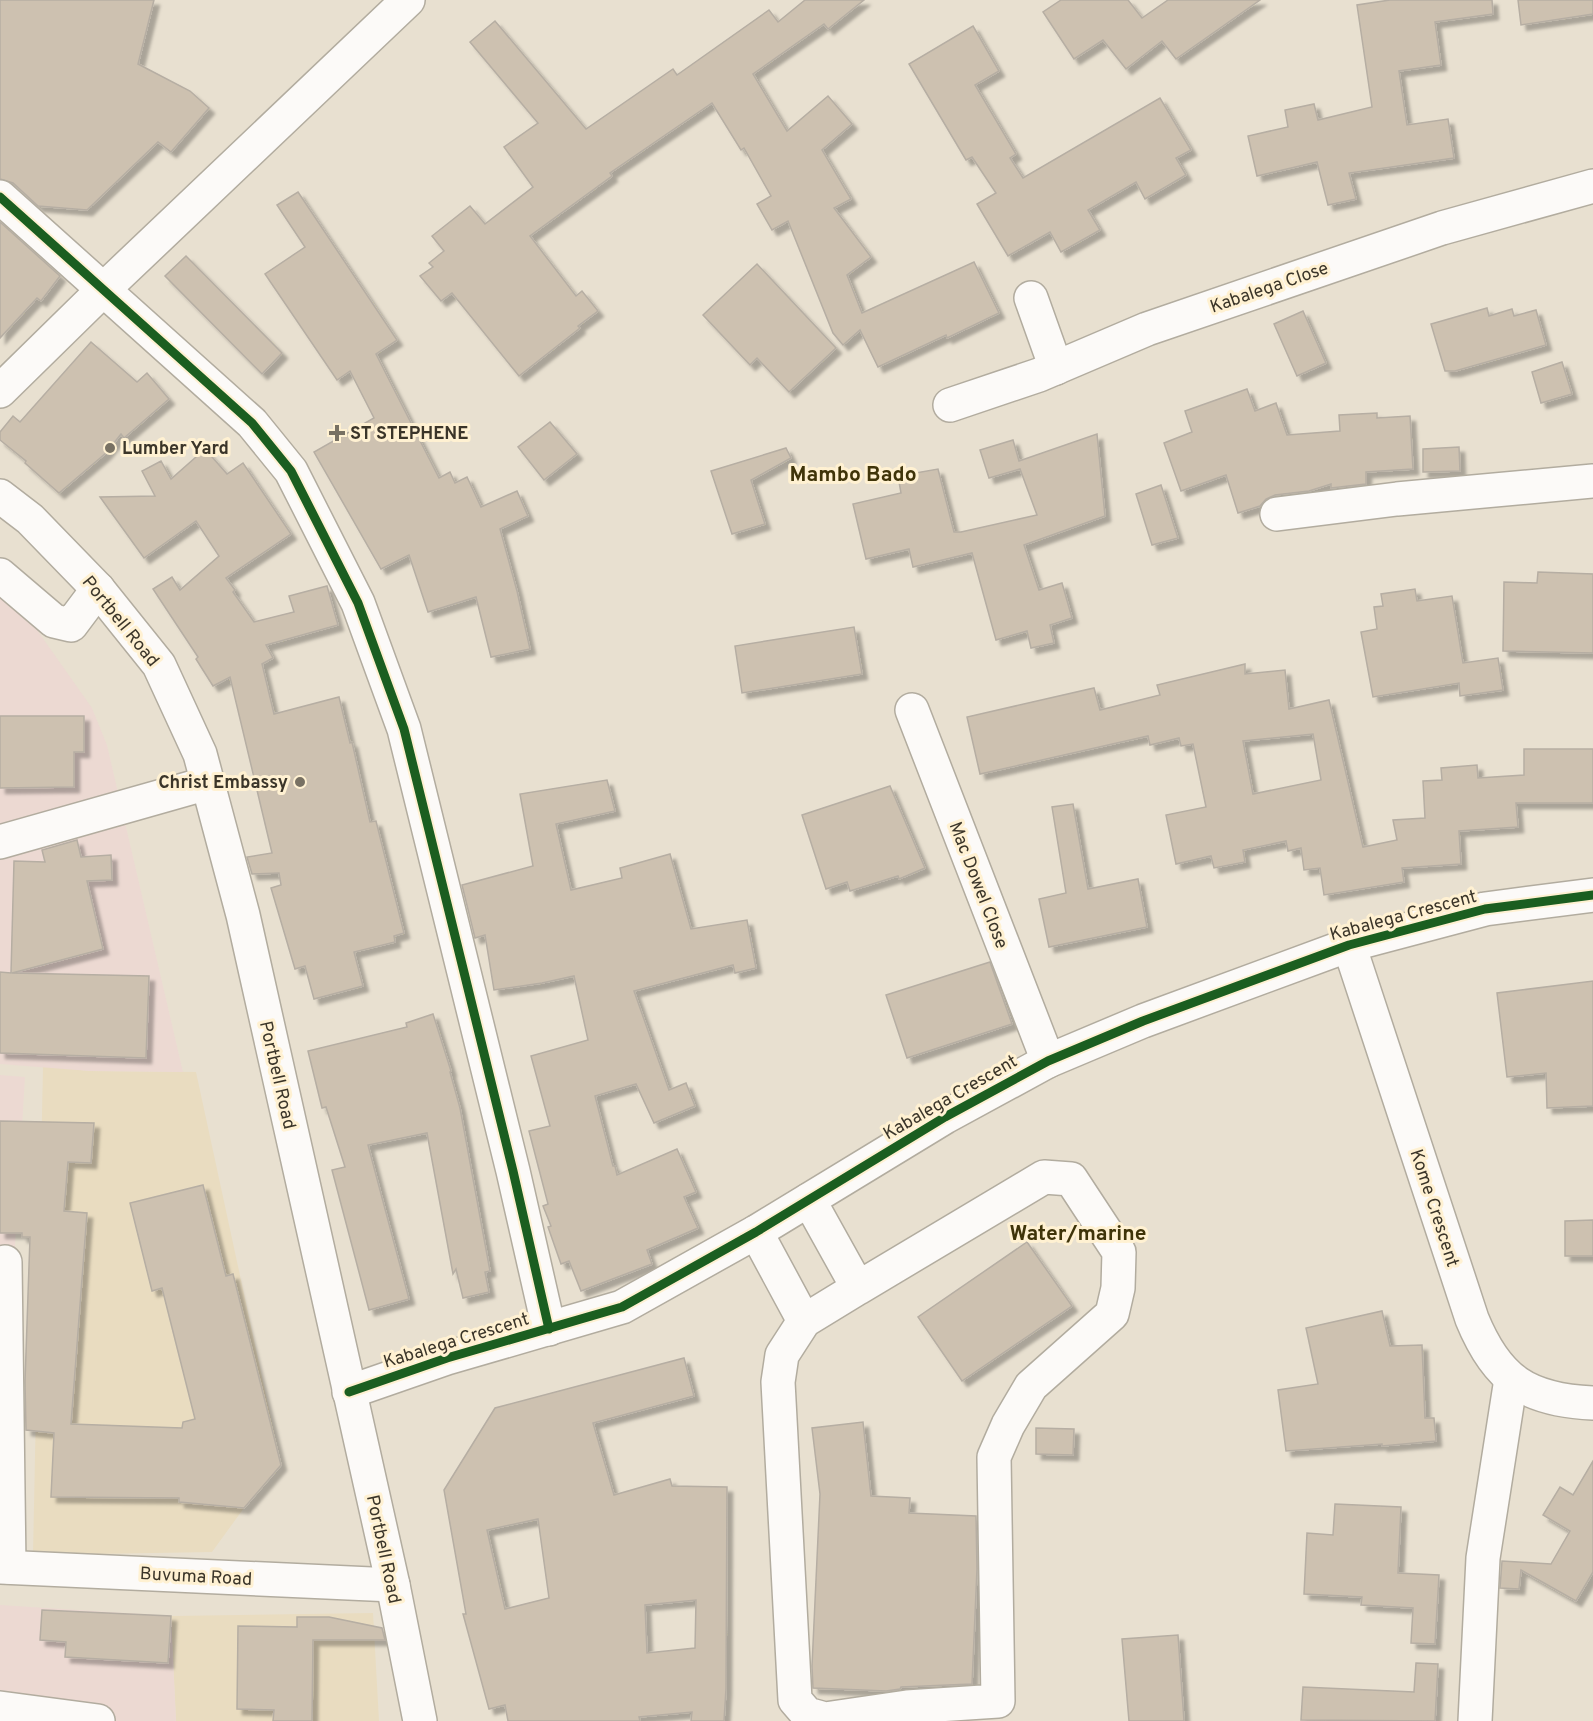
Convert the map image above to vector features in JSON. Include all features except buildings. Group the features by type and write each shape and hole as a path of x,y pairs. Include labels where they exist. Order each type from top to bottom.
{"street":[{"path":"0,391 408,0"},
{"name":"Kabalega Close","path":"950,405 1056,368 1147,329 1442,228 1593,186"},
{"path":"0,197 252,423 291,471 358,603 404,729 513,1171 549,1329"},
{"path":"1031,298 1056,368"},
{"path":"1277,514 1397,499 1593,481"},
{"name":"Portbell Road","path":"0,496 30,519 98,588 159,665 200,754 243,915 393,1585 420,1721"},
{"path":"0,576 54,621 71,626 98,588"},
{"name":"Mac Dowel Close","path":"912,710 1048,1061"},
{"path":"0,842 208,783"},
{"name":"Kabalega Crescent","path":"349,1392 447,1358 622,1307 756,1232 945,1117 1048,1061 1204,997 1349,945 1485,909 1593,896"},
{"name":"Kome Crescent","path":"1349,945 1472,1319 1483,1345 1511,1379 1527,1390 1575,1402 1593,1402"},
{"path":"1044,1177 1071,1179 1119,1252 1118,1288 1112,1314 1031,1386 1008,1425 994,1457 998,1711 825,1719 807,1714 795,1700 778,1382 782,1355 804,1321 858,1288 1044,1177"},
{"path":"809,1200 858,1288"},
{"path":"756,1232 804,1321"},
{"path":"4,1567 5,1262"},
{"path":"1475,1721 1483,1558 1511,1379"},
{"name":"Buvuma Road","path":"4,1567 393,1585"},
{"path":"0,1708 98,1721"}],"shaded area":[{"path":"0,592 30,620 92,708 107,745 183,1072 90,1071 0,1064"},
{"path":"43,1066 90,1071 196,1072 281,1465 244,1508 212,1552 33,1555"},
{"path":"0,1075 25,1077 0,1499"},
{"path":"0,1605 171,1616 176,1721 0,1721"},
{"path":"373,1613 379,1721 176,1721 171,1616"}],"cycle path":[{"path":"0,197 252,423 291,471 358,603 404,729 513,1171 549,1329"},
{"path":"349,1392 447,1358 622,1307 756,1232 945,1117 1048,1061 1143,1021 1349,945 1485,909 1593,895"}],"place":[{"name":"ST STEPHENE","path":"337,433"},
{"name":"Lumber Yard","path":"110,448"},
{"name":"Christ Embassy","path":"300,782"}],"district":[{"name":"Mambo Bado","path":"853,474"},
{"name":"Water/marine","path":"1078,1233"}]}
